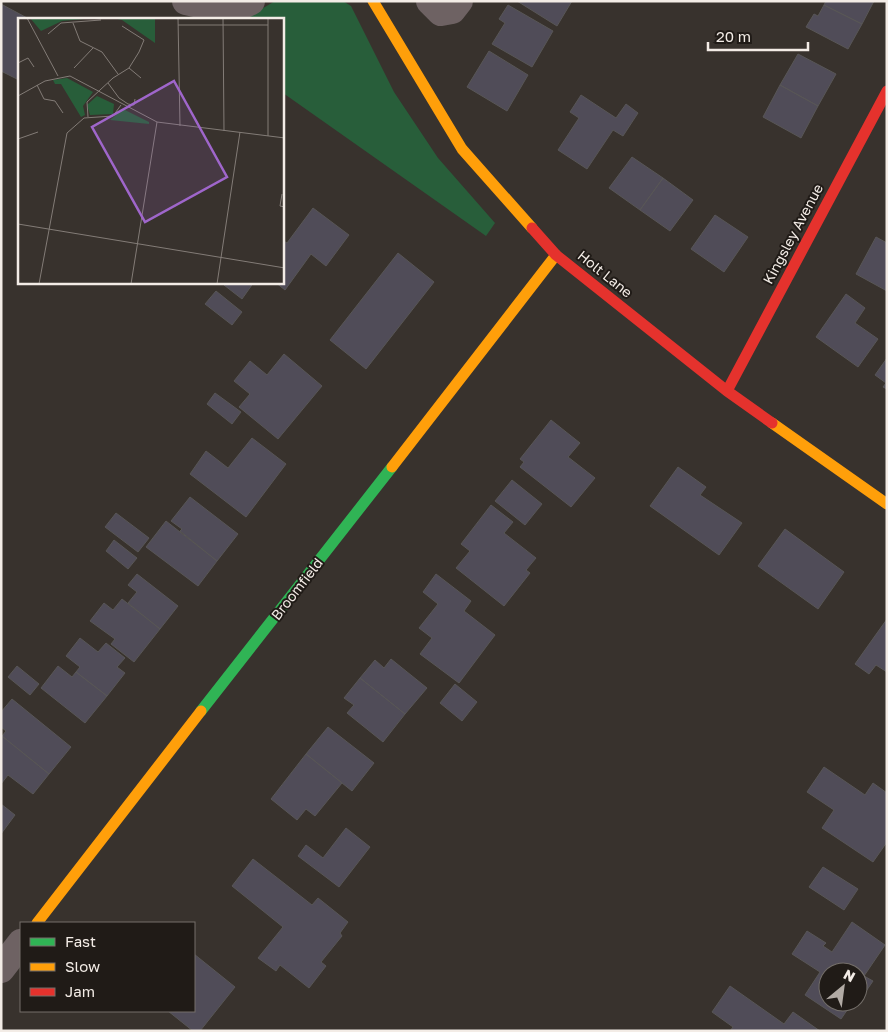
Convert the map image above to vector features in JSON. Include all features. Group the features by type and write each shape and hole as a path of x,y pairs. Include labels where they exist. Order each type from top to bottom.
{"street":[{"path":"186,1 217,8 244,6 252,1"},
{"name":"Holt Lane","path":"374,1 462,149 556,255 727,391 887,504"},
{"path":"430,1 441,12 452,10 458,1"},
{"name":"Kingsley Avenue","path":"727,391 887,91"},
{"name":"Broomfield","path":"38,922 556,255"},
{"path":"1,969 20,944"}],"green space":[{"path":"275,1 343,1 351,6 394,92 438,158 495,223 486,236 284,94 284,18 247,18"}],"building":[{"path":"517,1 572,1 557,26"},
{"path":"826,1 874,1 862,24 824,5"},
{"path":"1,4 27,18 18,18 18,80 1,71"},
{"path":"508,5 553,31 532,67 492,44 505,23 499,19"},
{"path":"824,5 862,24 848,49 806,27 814,14 818,16"},
{"path":"489,51 528,75 507,111 467,87"},
{"path":"798,54 836,74 818,106 780,85"},
{"path":"780,85 818,106 801,138 763,117"},
{"path":"581,95 616,118 626,104 638,113 623,136 613,130 587,169 558,150 579,118 570,112"},
{"path":"632,157 663,178 640,210 609,188"},
{"path":"663,178 693,200 670,231 640,210"},
{"path":"313,208 349,235 326,266 311,254 285,290 278,284 284,284 284,241 287,243"},
{"path":"715,215 748,237 724,272 691,249"},
{"path":"876,237 887,243 887,291 856,274"},
{"path":"398,253 434,282 366,369 330,340"},
{"path":"225,284 253,284 242,299"},
{"path":"216,291 242,312 232,325 205,304"},
{"path":"846,294 865,308 855,323 878,339 858,367 816,337"},
{"path":"284,354 322,386 278,439 239,407 250,394 234,381 250,361 267,375"},
{"path":"887,358 887,389 883,387 886,383 875,375"},
{"path":"215,393 241,412 232,424 207,404"},
{"path":"551,420 580,443 568,457 595,478 571,507 520,467 524,462 520,459"},
{"path":"252,438 286,464 246,517 190,474 206,451 228,468"},
{"path":"678,467 706,487 700,495 742,523 719,555 650,506"},
{"path":"512,480 542,504 525,525 495,501"},
{"path":"190,497 238,534 217,561 180,531 182,529 171,521"},
{"path":"491,505 513,522 504,533 536,558 526,570 530,573 504,606 456,568 470,551 461,544"},
{"path":"116,513 149,538 138,552 105,527"},
{"path":"166,521 217,561 198,586 146,547"},
{"path":"785,529 844,572 818,609 758,566"},
{"path":"114,540 137,558 128,569 106,551"},
{"path":"137,574 178,606 160,629 128,603 137,592 128,585"},
{"path":"436,574 471,601 464,611 495,635 459,683 420,654 432,638 419,628 438,604 423,592"},
{"path":"122,599 160,629 134,662 111,644 115,639 90,621 104,603 113,610"},
{"path":"887,619 887,672 876,665 869,674 855,664"},
{"path":"80,638 98,652 106,643 125,658 117,667 125,673 107,696 76,672 80,667 66,656"},
{"path":"391,659 427,688 405,714 360,678 375,660 384,668"},
{"path":"17,666 39,684 30,695 8,677"},
{"path":"58,666 72,677 76,672 107,696 85,723 41,688"},
{"path":"360,678 405,714 383,742 347,713 354,705 344,698"},
{"path":"455,684 477,702 462,721 440,703"},
{"path":"12,699 71,747 49,774 2,736 6,731 1,727 1,712"},
{"path":"328,727 374,763 352,791 306,754"},
{"path":"2,736 49,774 33,794 8,775 1,784"},
{"path":"306,754 342,783 315,816 306,809 297,820 271,799"},
{"path":"824,767 865,795 873,783 887,793 887,842 873,862 822,828 834,810 807,792"},
{"path":"1,804 15,815 1,834"},
{"path":"346,828 370,847 339,887 298,856 306,845 323,858"},
{"path":"253,859 312,905 318,898 348,922 340,933 342,936 321,962 326,966 309,988 280,965 276,971 258,958 283,927 232,886"},
{"path":"823,867 858,889 844,910 809,887"},
{"path":"852,922 885,945 868,970 868,962 818,962 818,971 792,954 807,931 826,943 823,946 832,952"},
{"path":"195,955 235,987 200,1031 193,1031 169,1012 195,1012"},
{"path":"818,975 818,1004 805,995"},
{"path":"868,978 873,981 868,988"},
{"path":"730,986 784,1024 793,1012 820,1031 730,1031 733,1027 712,1012"},
{"path":"830,1012 846,1012 841,1019"}],"traffic: fast":[{"path":"201,711 392,467"}],"traffic: slow":[{"path":"373,1 462,149 532,228"},
{"path":"392,467 556,255"},
{"path":"772,423 887,504"},
{"path":"38,922 201,711"}],"traffic: jam":[{"path":"727,391 887,91"},
{"path":"532,228 556,255 727,391 772,423"}]}
